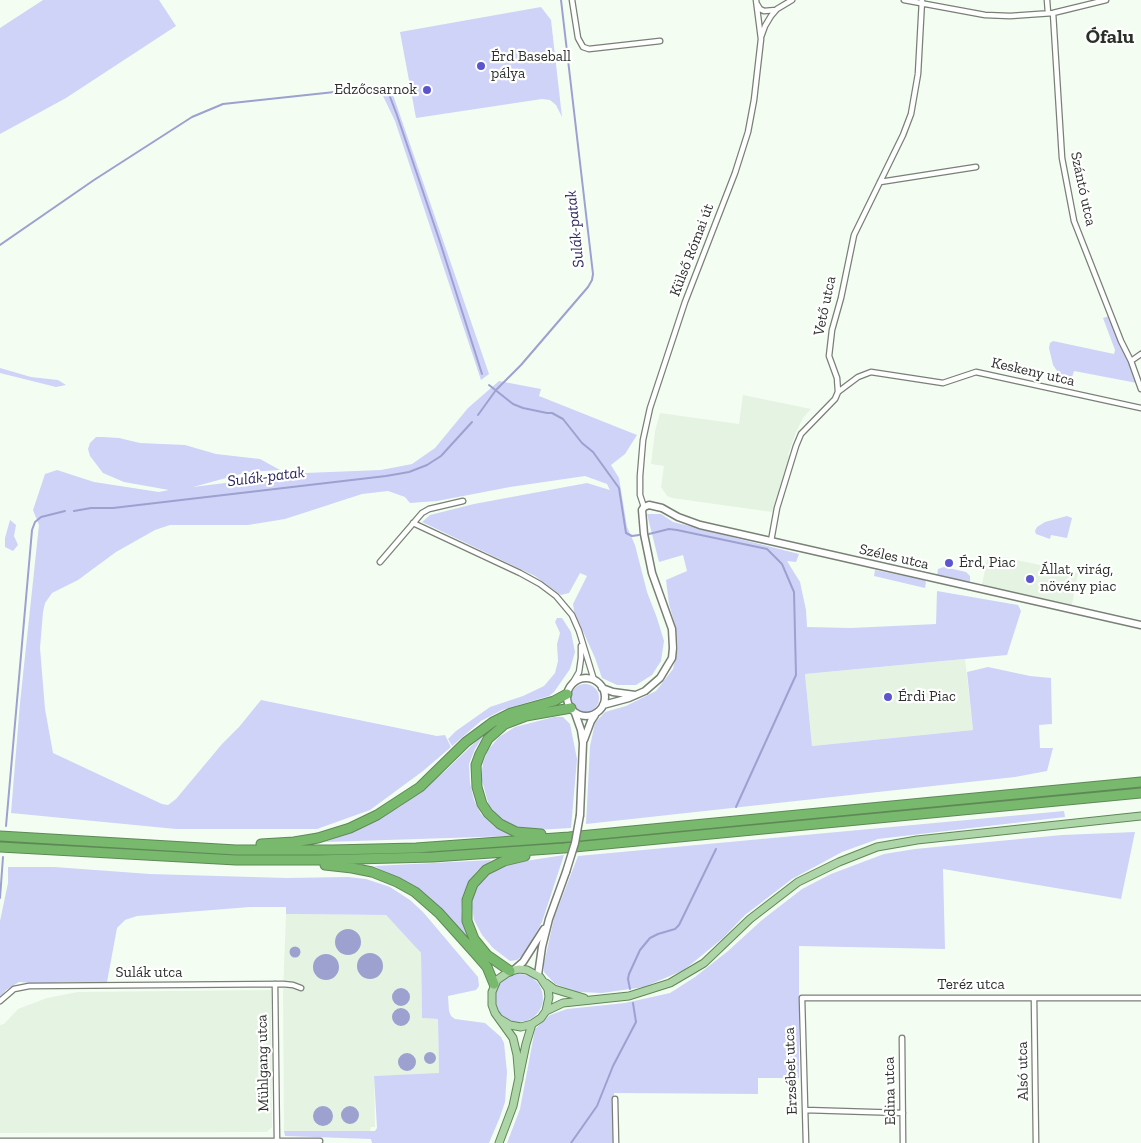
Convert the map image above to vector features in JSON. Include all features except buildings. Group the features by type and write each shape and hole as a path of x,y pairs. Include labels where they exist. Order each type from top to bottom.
{"highway":[{"path":"198,848 221,844 294,842 318,838 350,828 378,815 406,798 420,787 466,742 493,722 511,713 554,701 567,694"},
{"path":"569,837 522,833 500,824 488,813 482,804 475,776 476,765 482,749 490,736 499,729 521,718 553,710 572,710"},
{"path":"0,836 198,848 273,850 395,849 569,837 1141,782"},
{"path":"0,847 270,860 394,859 564,848 1141,793"},
{"path":"513,970 487,955 474,939 466,920 468,894 477,879 497,863 564,848"},
{"path":"270,860 352,868 372,872 397,882 420,896 438,913 486,967 494,984"}],"main road":[{"path":"546,1011 563,1003 639,994 680,977 704,963 750,919 798,882 870,849 893,843 917,840 1141,816"},
{"path":"500,1019 515,1027 532,1024 541,1018 546,1011 549,997 544,983 538,975 527,970 513,970 501,976 494,984 492,992 492,1005 500,1019 513,1038 519,1079"},
{"path":"544,983 554,989 589,999"},
{"path":"499,1143 514,1106 526,1044 532,1024"}],"street":[{"path":"572,0 578,38 583,46 589,49 660,41"},
{"path":"756,2 760,9 764,11 777,9 792,0"},
{"path":"904,0 922,1 998,16 1051,13 1106,0"},
{"name":"Szántó utca","path":"1047,0 1051,13 1062,158 1074,221 1141,389"},
{"name":"Vető utca","path":"838,392 837,378 829,356 830,339 854,235 903,135 911,114 918,74 922,1"},
{"name":"Külső Római út","path":"644,507 640,494 640,476 643,440 650,408 685,302 743,151 754,100 761,38 756,2"},
{"path":"761,38 765,26 777,9"},
{"path":"880,182 976,166"},
{"path":"1131,361 1141,354"},
{"name":"Keskeny utca","path":"838,392 858,377 871,372 943,383 976,372 1141,408"},
{"path":"770,541 777,508 801,434 835,399 838,392"},
{"path":"380,562 413,522 429,509 463,501"},
{"name":"Széles utca","path":"644,507 649,505 655,506 700,525 1141,625"},
{"path":"538,975 549,919 575,843 580,815 584,743 591,720 603,705 646,691 660,678 669,665 674,648 670,621 652,572 646,546 642,516 644,507"},
{"path":"413,522 540,584 564,605 579,631 594,680 602,688 612,692 636,695"},
{"path":"581,640 579,672 567,694 568,704 579,720 584,743"},
{"path":"572,684 582,679 594,680"},
{"path":"602,688 604,693 603,705"},
{"path":"572,710 585,716 596,713"},
{"path":"513,970 523,962 537,942 549,919"},
{"name":"Sulák utca","path":"0,1000 14,989 29,986 274,984 293,985 301,988"},
{"name":"Mühlgang utca","path":"274,984 277,1142"},
{"name":"Teréz utca","path":"802,998 1141,998"},
{"name":"Erzsébet utca","path":"802,998 806,1143"},
{"name":"Alsó utca","path":"1034,998 1036,1143"},
{"name":"Edina utca","path":"902,1038 903,1143"},
{"path":"615,1099 616,1143"},
{"path":"806,1110 903,1113"},
{"path":"0,1141 320,1141"}],"shaded area":[{"path":"43,0 159,0 176,26 66,98 0,134 0,28"},
{"name":"Érd Baseball pálya","path":"541,7 551,20 562,117 556,105 550,100 542,99 416,118 400,32"},
{"path":"391,89 489,374 481,380 395,121 383,96"},
{"path":"1109,316 1137,383 1074,371 1071,380 1059,374 1053,365 1049,348 1050,343 1053,341 1114,354 1115,350 1103,318"},
{"path":"0,368 31,377 58,380 66,385 56,387 0,373"},
{"path":"499,381 541,389 539,396 637,435 625,454 611,465 619,478 627,527 635,545 647,592 664,641 661,661 652,675 636,685 617,685 602,678 574,611 573,604 587,576 580,573 569,593 561,595 535,576 422,522 430,515 474,504 587,483 610,490 607,484 585,476 510,487 437,501 410,503 405,497 388,491 362,494 285,519 248,525 170,525 155,530 116,552 78,580 52,593 45,603 40,648 45,709 53,753 162,804 168,805 176,799 261,700 437,736 445,735 451,747 423,771 370,810 317,829 176,829 11,813 20,703 39,525 33,510 45,474 57,470 94,482 159,492 169,490 124,482 103,473 90,456 88,449 90,443 96,437 119,438 140,443 185,445 216,454 260,459 280,470 248,472 193,487 305,473 381,470 412,464 435,448 468,408"},
{"path":"743,395 811,409 803,418 796,432 772,512 667,496 661,487 664,466 651,464 655,431 660,413 739,424"},
{"path":"647,514 661,514 673,522 799,554 796,562 787,561 800,582 806,610 807,627 851,628 936,624 937,591 1018,605 1021,611 1007,655 805,674 812,746 973,730 967,672 988,667 1030,676 1051,678 1052,724 1039,725 1040,748 1053,748 1047,771 1015,777 586,824 590,746 595,723 605,712 626,706 656,691 673,669 678,648 676,628 669,604 666,580 687,571 683,555 659,562"},
{"path":"1067,516 1072,518 1067,538 1051,535 1050,539 1036,534 1037,527 1045,522"},
{"path":"10,520 16,525 14,536 18,545 13,551 5,547 5,538"},
{"name":"Állat, virág, növény piac","path":"988,554 1078,573 1072,605 982,585"},
{"path":"944,567 966,572 970,576 970,581 966,583 937,576 938,569"},
{"path":"875,570 924,580 926,582 925,588 874,576"},
{"path":"557,618 562,618 571,632 575,652 570,669 554,692 549,696 502,710 481,721 452,746 448,739 456,731 490,707 523,696 544,686 555,673 558,661 557,644 560,633 555,622"},
{"name":"Érdi Piac","path":"965,659 973,730 812,746 805,674"},
{"path":"585,684 595,688 599,698 595,708 585,712 575,708 571,698 575,688"},
{"path":"554,717 563,717 570,724 577,759 571,828 536,830 511,825 500,818 489,806 481,777 483,763 488,750 499,737 515,727"},
{"path":"485,733 475,749 469,764 470,783 474,800 481,814 494,826 512,836 324,842 372,823 401,806 444,772"},
{"path":"1064,811 1065,817 878,839 842,852 792,879 745,915 723,938 684,970 644,987 602,993 578,992 555,984 544,972 554,918 578,856"},
{"path":"1135,832 1121,899 943,869 945,949 799,946 799,1078 758,1078 758,1094 614,1093 614,1143 507,1143 520,1109 535,1029 550,1015 567,1009 625,1003 670,993 695,977 728,951 762,920 802,889 831,874 884,854 915,849 1062,835"},
{"path":"564,855 542,922 525,953 517,960 510,961 493,948 482,935 474,920 471,901 477,886 488,874 501,867 519,862"},
{"path":"492,860 477,871 468,883 462,897 463,925 472,944 435,903 412,885 374,866"},
{"path":"8,867 54,867 150,874 286,878 348,877 366,879 390,887 410,900 423,912 478,977 479,986 476,990 448,996 451,1016 455,1019 485,1023 501,1037 504,1043 507,1072 505,1102 489,1143 372,1143 371,1139 285,1136 284,1131 375,1131 377,1128 374,1076 439,1073 438,1019 422,1018 421,953 386,915 286,914 286,907 250,907 137,916 125,920 117,928 107,982 42,984 19,982 6,990 0,998 0,921 8,883"},
{"path":"286,914 386,915 421,953 422,1018 438,1019 439,1074 374,1076 375,1127 371,1127 370,1131 284,1131 283,994"},
{"path":"348,929 357,933 361,942 357,951 348,955 339,951 335,942 339,933"},
{"path":"295,946 301,952 295,958 289,952"},
{"path":"370,953 379,957 383,966 379,975 370,979 361,975 357,966 361,957"},
{"path":"326,954 335,958 339,967 335,976 326,980 317,976 313,967 317,958"},
{"path":"519,974 528,976 536,981 541,989 543,998 541,1007 536,1015 528,1020 519,1022 510,1020 502,1015 497,1007 495,998 497,989 502,981 510,976"},
{"path":"401,988 407,991 410,997 407,1003 401,1006 395,1003 392,997 395,991"},
{"path":"271,990 272,1127 267,1132 0,1133 0,1025 4,1024 18,1009 47,998 78,992"},
{"path":"401,1008 407,1011 410,1017 407,1023 401,1026 395,1023 392,1017 395,1011"},
{"path":"432,1052 435,1053 435,1063 428,1064 425,1063 424,1056 425,1053"},
{"path":"407,1053 413,1056 416,1062 413,1068 407,1071 401,1068 398,1062 401,1056"},
{"path":"323,1106 330,1109 333,1116 330,1123 323,1126 316,1123 313,1116 316,1109"},
{"path":"346,1106 354,1106 359,1111 357,1122 346,1124 341,1119 341,1111"}],"waterway":[{"name":"Sulák-patak","path":"478,415 496,390 521,365 592,280 593,274 561,0"},
{"path":"0,245 94,180 192,117 223,104 381,87 387,89 397,115 482,374"},
{"path":"489,385 513,404 523,408 552,413 563,419 582,443 593,452 619,488 626,533 632,536 639,535"},
{"name":"Sulák-patak","path":"74,511 91,508 113,508 409,472 427,465 441,456 472,422"},
{"name":"Sulák-patak","path":"6,826 32,530 35,522 41,517 65,511"},
{"path":"649,534 669,529 677,530 767,549 782,564 794,592 796,675 736,807"},
{"path":"630,989 629,974 640,950 650,938 675,929 679,925 716,849"},
{"name":"Sulák-patak","path":"0,898 3,857"},
{"path":"571,1143 597,1106 613,1066 636,1022 633,1003"}],"place":[{"name":"Érd Baseball pálya","path":"481,66"},
{"name":"Edzőcsarnok","path":"427,90"},
{"name":"Érd, Piac","path":"949,563"},
{"name":"Állat, virág, növény piac","path":"1030,579"},
{"name":"Érdi Piac","path":"888,697"}],"district":[{"name":"Ófalu","path":"1110,37"}]}
